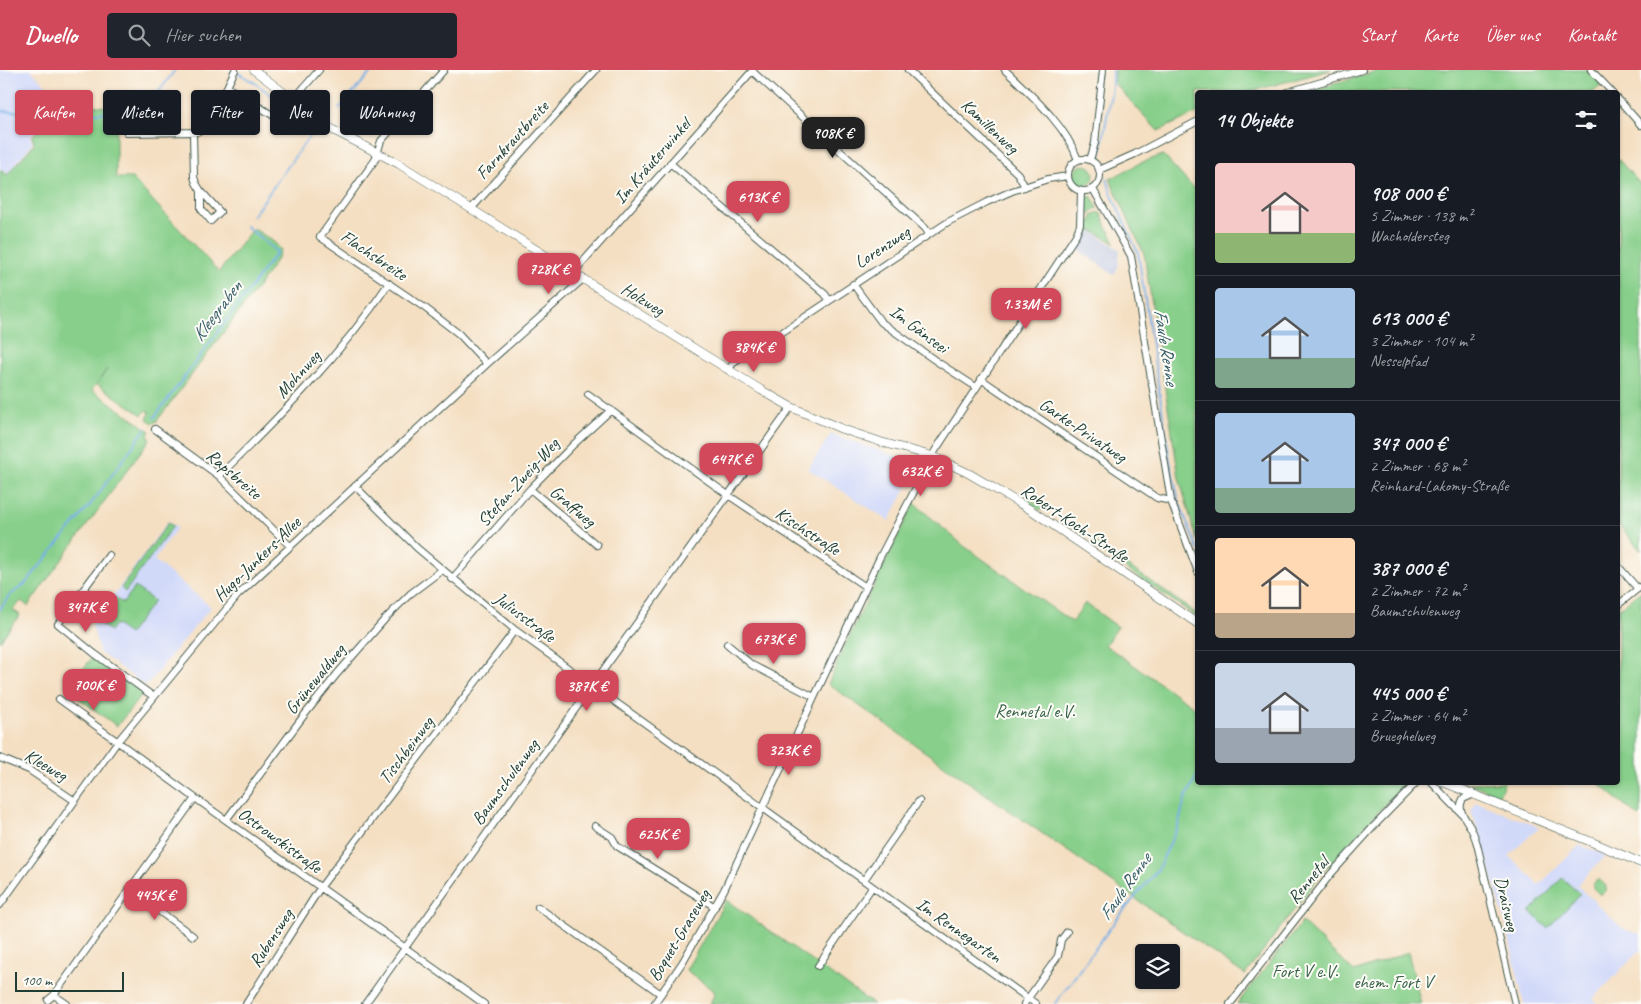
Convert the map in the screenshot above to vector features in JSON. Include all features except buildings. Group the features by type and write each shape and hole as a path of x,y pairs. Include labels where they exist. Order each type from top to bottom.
{"street":[{"name":"Holzweg","path":"254,70 280,90"},
{"path":"302,90 319,70"},
{"path":"378,153 381,141 444,70"},
{"name":"Farnkrautbreite","path":"471,208 596,70"},
{"path":"752,70 925,228 929,234"},
{"name":"Im Kräuterwinkel","path":"574,273 752,70"},
{"name":"Kamillenweg","path":"908,70 1018,174 1025,187"},
{"path":"1005,70 1033,96 1074,149 1078,160"},
{"path":"1090,160 1095,143 1103,70"},
{"path":"1295,90 1362,70"},
{"path":"1591,70 1610,90"},
{"path":"225,90 234,72"},
{"path":"227,87 270,114"},
{"path":"1620,101 1641,125"},
{"path":"1099,170 1135,154 1195,123"},
{"name":"Holzweg","path":"330,130 394,161 728,370 791,407 852,433 932,456"},
{"path":"193,135 194,177 201,191"},
{"name":"Flachsbreite","path":"378,153 375,160 320,237 425,308 459,334 487,364"},
{"path":"1078,160 1090,160 1096,164 1099,170 1099,180 1093,189 1081,191 1072,186 1068,176 1070,167 1078,160"},
{"path":"670,163 830,300"},
{"name":"Lorenzweg","path":"728,370 735,361 929,234 987,202 1053,178 1068,176"},
{"path":"1093,189 1131,256 1171,501 1195,564"},
{"name":"Boquet-Graseweg","path":"654,1004 682,963 715,907 866,587 932,456 1076,235 1080,225 1081,191"},
{"name":"Hugo-Junkers-Allee","path":"0,905 118,741 238,594 582,279"},
{"name":"Mohnweg","path":"218,476 317,377 366,316 389,283"},
{"name":"Im Gänseei","path":"853,284 881,322 976,387"},
{"name":"Garke-Privatweg","path":"981,379 1157,498 1171,501"},
{"name":"Kischstraße","path":"588,394 728,496 866,587"},
{"name":"Baumschulenweg","path":"365,1004 791,407"},
{"name":"Stefan-Zweig-Weg","path":"452,579 530,489 573,444 611,410"},
{"name":"Rapsbreite","path":"155,429 218,476 290,546"},
{"name":"Robert-Koch-Straße","path":"932,456 968,473 1031,510 1195,622"},
{"name":"Juliusstraße","path":"355,486 417,548 515,630 763,808"},
{"name":"Graffweg","path":"530,489 597,545"},
{"path":"109,555 58,624 154,697"},
{"path":"1620,568 1640,588 1620,603"},
{"name":"Grünewaldweg","path":"226,820 302,718 349,660 410,594 442,570"},
{"name":"Tischbeinweg","path":"320,888 515,630"},
{"path":"727,644 752,665 814,697"},
{"name":"Ostrowskistraße","path":"59,698 320,888 484,1004"},
{"name":"Kleeweg","path":"0,758 28,770 75,801"},
{"name":"Rennetal","path":"1230,1004 1330,875 1414,785"},
{"name":"Draisweg","path":"1435,785 1462,814 1469,824 1477,844 1515,1004"},
{"path":"1452,785 1641,863"},
{"path":"1462,814 1460,806 1462,800 1474,794"},
{"path":"48,1000 54,995 195,798"},
{"path":"864,880 919,800"},
{"name":"Im Rennegarten","path":"763,808 1036,1004"},
{"path":"595,826 612,837 617,846 715,907"},
{"path":"818,966 872,887"},
{"name":"Rubensweg","path":"246,1004 320,888"},
{"path":"129,889 193,936"},
{"path":"538,906 661,994"},
{"path":"1024,1004 1058,956 1061,940 1067,932"},
{"path":"54,995 67,1004"}],"shaded area":[{"path":"0,70 31,70 51,90 15,90 15,135 31,135 32,144 7,174 0,169"},
{"path":"1092,231 1120,250 1118,267 1114,275 1076,248 1084,236"},
{"path":"831,434 919,464 889,521 808,469"},
{"path":"168,521 177,528 154,560 211,607 146,686 100,653 92,625"},
{"path":"1476,802 1539,827 1509,856 1539,885 1580,845 1605,855 1577,885 1620,926 1626,930 1641,934 1641,949 1593,999 1597,1004 1524,1004 1507,929 1479,831 1471,812"}],"green space":[{"path":"1114,70 1331,70 1256,90 1195,90 1195,114 1158,131 1114,83"},
{"path":"1380,70 1588,70 1602,85 1596,90 1315,90"},
{"path":"93,105 103,106 103,135 116,135 116,178 132,178 219,272 253,228 274,242 281,250 260,284 156,422 153,423 147,419 150,412 147,410 142,415 97,384 107,369 92,390 150,431 148,435 150,439 28,606 21,601 13,610 20,615 0,641 0,170 7,175 34,144 32,136 93,135"},
{"path":"1163,155 1195,190 1195,533 1179,478 1144,254 1110,179 1140,163"},
{"path":"1620,161 1641,185 1641,551 1620,526"},
{"path":"1084,165 1091,168 1094,175 1091,182 1084,185 1077,182 1074,175 1077,168"},
{"path":"1089,196 1092,197 1098,208 1087,213 1085,201"},
{"path":"1100,212 1115,243 1091,230 1087,237 1084,235 1088,227 1087,222 1092,221 1092,216"},
{"path":"1021,494 1044,508 1041,511 1019,497"},
{"name":"Rennetal e.V.","path":"914,503 964,546 1072,622 1085,603 1118,627 1105,645 1195,708 1195,785 1409,785 1406,788 1402,786 1321,874 1245,975 828,684"},
{"path":"168,523 173,526 125,592 121,588"},
{"path":"1097,544 1195,613 1195,616 1094,547"},
{"path":"135,587 154,601 129,634 115,624 110,631 97,622 114,597 123,603"},
{"path":"1641,591 1641,815 1639,817 1600,785 1620,785 1620,607"},
{"path":"93,656 143,693 117,726 67,690"},
{"path":"1474,785 1503,785 1499,795"},
{"path":"1562,878 1580,894 1548,928 1530,912"},
{"path":"1600,880 1606,886 1606,890 1602,894 1599,894 1593,888 1593,884"},
{"path":"726,900 873,1004 710,1004 715,992 686,970"},
{"name":"Fort V e.V.","path":"1302,922 1354,972 1408,952 1421,1004 1237,1004"}],"waterway":[{"path":"0,111 83,114 146,109 175,70"},
{"path":"339,109 373,70"},
{"name":"Faule Renne","path":"1100,157 1112,87 1112,70"},
{"name":"Kleegraben","path":"236,72 266,91 313,131 252,217"},
{"name":"Faule Renne","path":"1107,179 1112,195 1138,253 1170,462 1179,502 1195,542"},
{"name":"Kleegraben","path":"154,418 277,252 246,226"},
{"name":"Kleegraben","path":"0,609 9,596 25,584 94,500 146,428"},
{"name":"Faule Renne","path":"1055,1004 1116,920 1158,869 1178,826 1185,799 1195,780"}],"park label":[{"name":"ehem. Fort V","path":"1393,982"}]}
